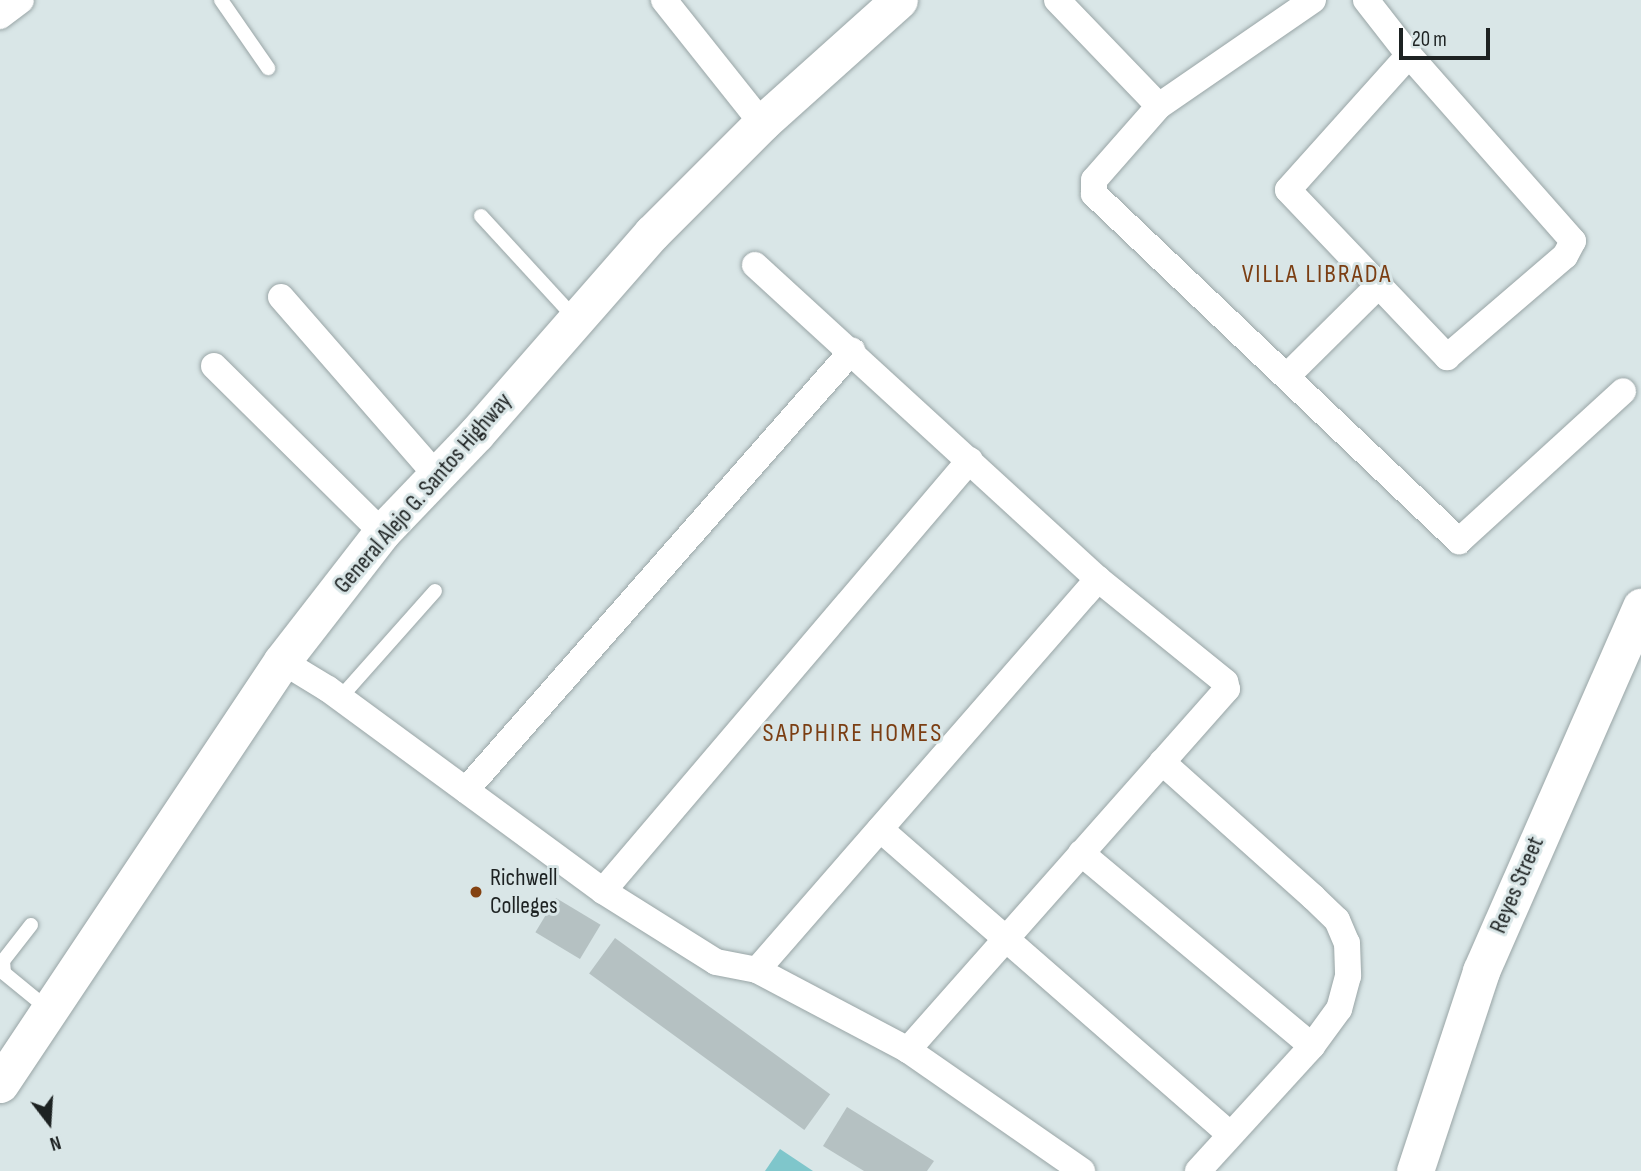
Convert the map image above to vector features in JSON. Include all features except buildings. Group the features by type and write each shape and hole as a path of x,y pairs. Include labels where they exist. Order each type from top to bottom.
{"main road":[{"name":"General Alejo G. Santos Highway","path":"0,1084 282,661 382,531 437,476 574,317 762,123 899,0"},
{"name":"Reyes Street","path":"1415,1171 1481,971 1641,607"}],"street":[{"path":"0,16 21,0"},
{"path":"664,0 762,123"},
{"path":"1057,0 1159,106"},
{"path":"1313,0 1159,106 1094,180 1094,194 1288,375 1459,541 1623,391"},
{"path":"1367,0 1409,55 1573,242 1565,256 1447,357 1377,287 1288,190 1409,55"},
{"path":"755,265 1098,579 1225,682 1226,696 1162,762 908,1050"},
{"path":"1288,375 1377,287"},
{"path":"281,297 437,476"},
{"path":"466,790 852,351"},
{"path":"214,366 382,531"},
{"path":"603,891 970,460"},
{"path":"757,970 1098,579"},
{"path":"282,661 340,698 603,891 716,962 757,970 908,1050 1082,1171"},
{"path":"1162,762 1337,920 1347,943 1348,976 1339,1009 1312,1046 1229,1133 1198,1171"},
{"path":"880,828 1003,940 1229,1133"},
{"path":"1082,853 1312,1046"}],"lane":[{"path":"221,0 268,68"},
{"path":"481,216 574,317"},
{"path":"340,698 435,592"},
{"path":"31,925 2,961 4,973 50,1010"}],"shaded area":[{"path":"780,1149 813,1171 765,1171"}],"place":[{"name":"Richwell Colleges","path":"476,892"}],"district":[{"name":"VILLA LIBRADA","path":"1317,275"},
{"name":"SAPPHIRE HOMES","path":"853,734"}]}
